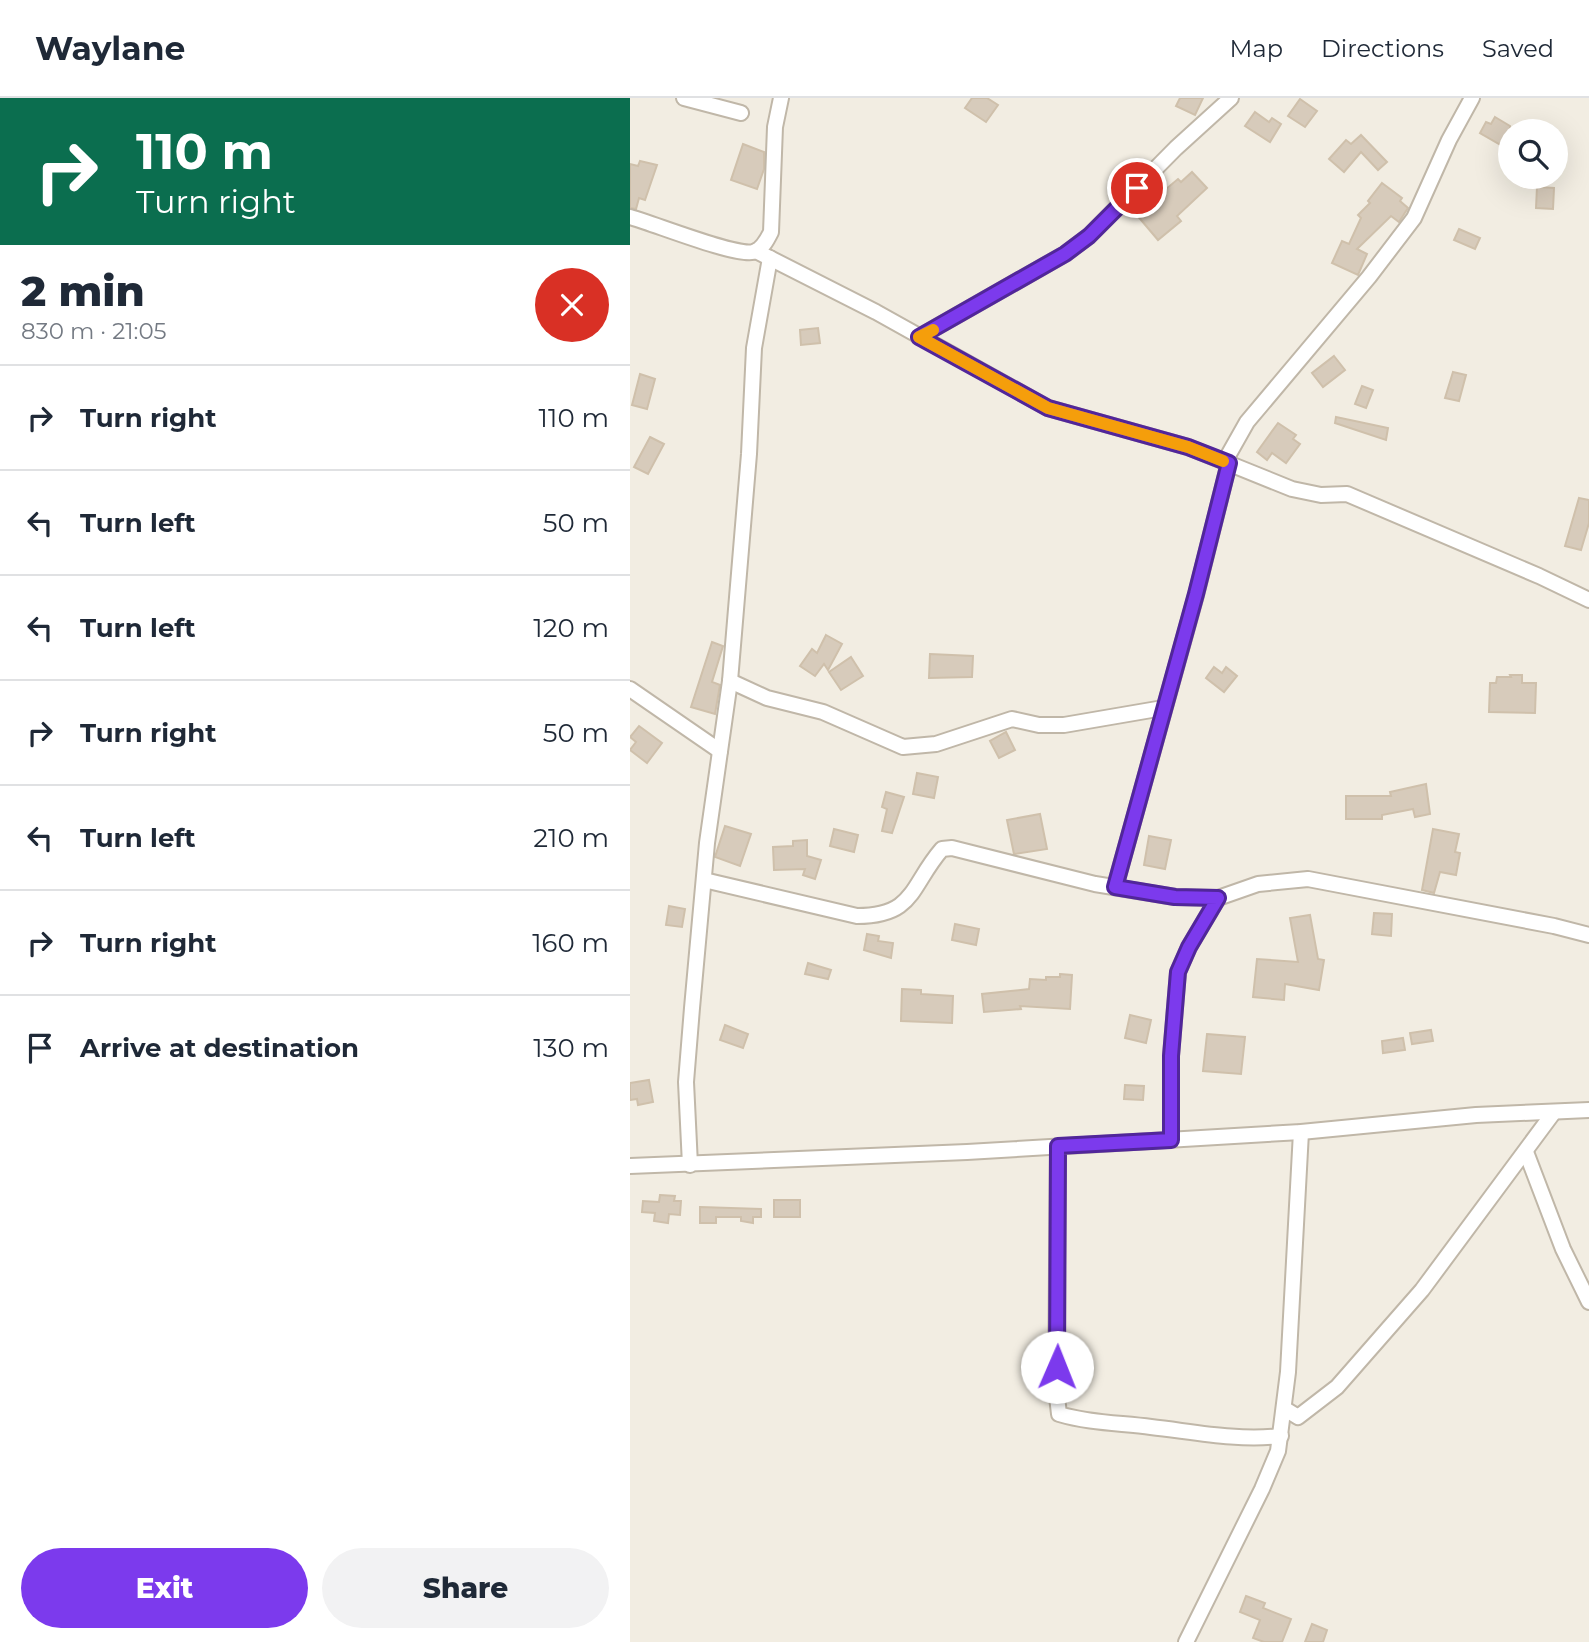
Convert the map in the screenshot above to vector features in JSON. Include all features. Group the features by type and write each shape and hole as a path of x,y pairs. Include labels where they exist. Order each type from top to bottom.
{"street":[{"path":"684,98 741,113"},
{"path":"755,251 764,244 771,232 775,127 781,98"},
{"path":"919,337 1065,254 1089,236 1176,148 1231,98"},
{"path":"1115,887 1196,594 1227,462 1247,422 1369,277 1414,218 1449,140 1472,98"},
{"path":"630,217 706,242 744,252 755,251 876,312 1048,408 1188,447 1307,493 1347,494 1362,499 1589,600"},
{"path":"690,1165 686,1082 704,880 730,681 749,454 754,348 770,258"},
{"path":"730,681 767,698 823,712 902,747 936,744 1012,719 1039,725 1064,725 1163,708"},
{"path":"630,689 720,751"},
{"path":"704,880 858,916 880,916 896,911 942,849 952,848 1043,872 1175,897 1218,898 1258,884 1308,879 1589,935"},
{"path":"1171,1140 1171,1056 1178,972 1189,947 1218,898"},
{"path":"630,1166 1171,1140 1301,1132 1476,1115 1589,1110"},
{"path":"1285,1409 1298,1417 1314,1408 1337,1387 1422,1290 1554,1112"},
{"path":"1186,1642 1268,1477 1282,1436 1301,1132"},
{"path":"1058,1146 1056,1388 1059,1414 1083,1420 1195,1434 1282,1436"},
{"path":"1526,1152 1563,1249 1589,1302"}],"building":[{"path":"972,98 987,98 998,105 986,122 965,108"},
{"path":"1180,98 1203,98 1195,115 1176,106"},
{"path":"1300,99 1317,111 1305,127 1288,116"},
{"path":"1255,112 1269,122 1272,118 1281,124 1270,142 1245,126"},
{"path":"1495,117 1498,119 1498,143 1480,133 1486,122 1491,124"},
{"path":"1361,135 1387,162 1378,170 1361,152 1344,172 1329,159 1346,140 1351,144"},
{"path":"743,144 764,152 764,169 757,189 731,180"},
{"path":"640,161 657,165 645,200 639,198 636,209 630,208 630,164 638,166"},
{"path":"1192,172 1207,188 1177,216 1181,221 1158,240 1136,214 1178,179 1181,182"},
{"path":"1382,183 1402,198 1400,201 1408,208 1399,222 1391,216 1357,249 1367,254 1358,275 1332,263 1342,241 1349,244 1361,218 1358,215 1370,203 1368,201"},
{"path":"1537,189 1554,189 1553,209 1536,208"},
{"path":"1459,229 1480,238 1475,249 1454,240"},
{"path":"818,328 820,343 801,345 800,330"},
{"path":"1334,356 1345,370 1323,387 1312,373"},
{"path":"1453,372 1466,375 1459,401 1445,398"},
{"path":"640,374 655,379 647,409 632,405"},
{"path":"1362,386 1373,390 1366,408 1355,404"},
{"path":"1336,417 1388,428 1386,440 1335,423"},
{"path":"1278,423 1296,435 1293,439 1300,444 1286,463 1272,453 1267,460 1257,452"},
{"path":"650,437 664,444 648,474 634,467"},
{"path":"1579,498 1589,500 1589,523 1581,550 1565,546"},
{"path":"826,635 842,644 828,670 824,664 815,676 800,666 812,649 817,653"},
{"path":"712,642 723,646 712,682 720,685 715,714 691,707"},
{"path":"930,654 973,656 972,677 929,678"},
{"path":"851,657 863,676 841,690 829,672"},
{"path":"1214,667 1222,673 1226,667 1237,676 1224,692 1206,678"},
{"path":"1510,675 1522,675 1522,683 1536,683 1535,713 1489,712 1490,683 1496,683 1497,677 1511,677"},
{"path":"639,726 662,743 647,763 630,750 636,742 630,737"},
{"path":"1006,732 1015,750 999,758 990,741"},
{"path":"917,773 938,777 934,798 913,794"},
{"path":"1426,784 1430,814 1415,817 1413,809 1382,815 1382,819 1346,819 1346,796 1391,796 1390,792"},
{"path":"886,792 904,797 892,833 882,831 887,809 882,807"},
{"path":"1040,814 1047,849 1014,854 1007,820"},
{"path":"725,826 751,834 740,866 715,857"},
{"path":"834,829 858,835 854,852 830,846"},
{"path":"1433,829 1459,834 1455,852 1460,853 1456,875 1440,872 1434,893 1422,890"},
{"path":"1149,836 1171,840 1165,869 1144,865"},
{"path":"807,840 807,856 821,860 815,879 803,875 805,869 774,870 773,847 793,846 793,841"},
{"path":"669,906 685,909 682,927 666,925"},
{"path":"1374,913 1392,914 1391,936 1372,934"},
{"path":"1310,915 1318,959 1324,960 1319,990 1285,984 1284,1000 1253,997 1257,959 1298,962 1290,918"},
{"path":"955,924 979,929 976,945 952,940"},
{"path":"867,934 879,936 878,941 893,943 891,958 864,950"},
{"path":"808,963 831,970 828,979 805,974"},
{"path":"1060,974 1072,975 1070,1009 1020,1006 1021,1009 984,1012 982,994 1029,989 1030,979 1046,980 1046,977 1060,977"},
{"path":"902,989 921,990 921,994 953,996 952,1023 901,1021"},
{"path":"1130,1015 1151,1020 1146,1043 1125,1038"},
{"path":"725,1025 748,1034 743,1048 720,1040"},
{"path":"1431,1030 1433,1041 1412,1044 1410,1033"},
{"path":"1207,1034 1245,1037 1241,1074 1203,1071"},
{"path":"1403,1038 1405,1050 1383,1053 1382,1041"},
{"path":"649,1080 653,1102 638,1105 637,1099 630,1100 630,1083"},
{"path":"1125,1085 1144,1086 1143,1100 1124,1099"},
{"path":"660,1195 675,1196 674,1201 681,1201 680,1215 669,1214 668,1223 654,1221 655,1213 642,1212 643,1201 659,1202"},
{"path":"774,1200 800,1200 800,1217 774,1217"},
{"path":"700,1207 761,1209 761,1217 753,1217 753,1223 741,1221 741,1217 716,1217 716,1223 700,1223"},
{"path":"1246,1596 1265,1603 1263,1608 1291,1619 1282,1642 1264,1642 1253,1638 1260,1620 1240,1612"},
{"path":"1312,1624 1327,1630 1323,1642 1305,1642"}],"slow traffic":[{"path":"933,330 919,337 1048,408 1188,447 1223,461"}],"route":[{"path":"1057,1367 1058,1146 1171,1140 1171,1056 1178,972 1189,947 1218,898 1205,900 1175,897 1115,887 1196,594 1229,463 1188,447 1048,408 919,337 971,309 1029,272 1065,254 1089,236 1137,188"}]}
